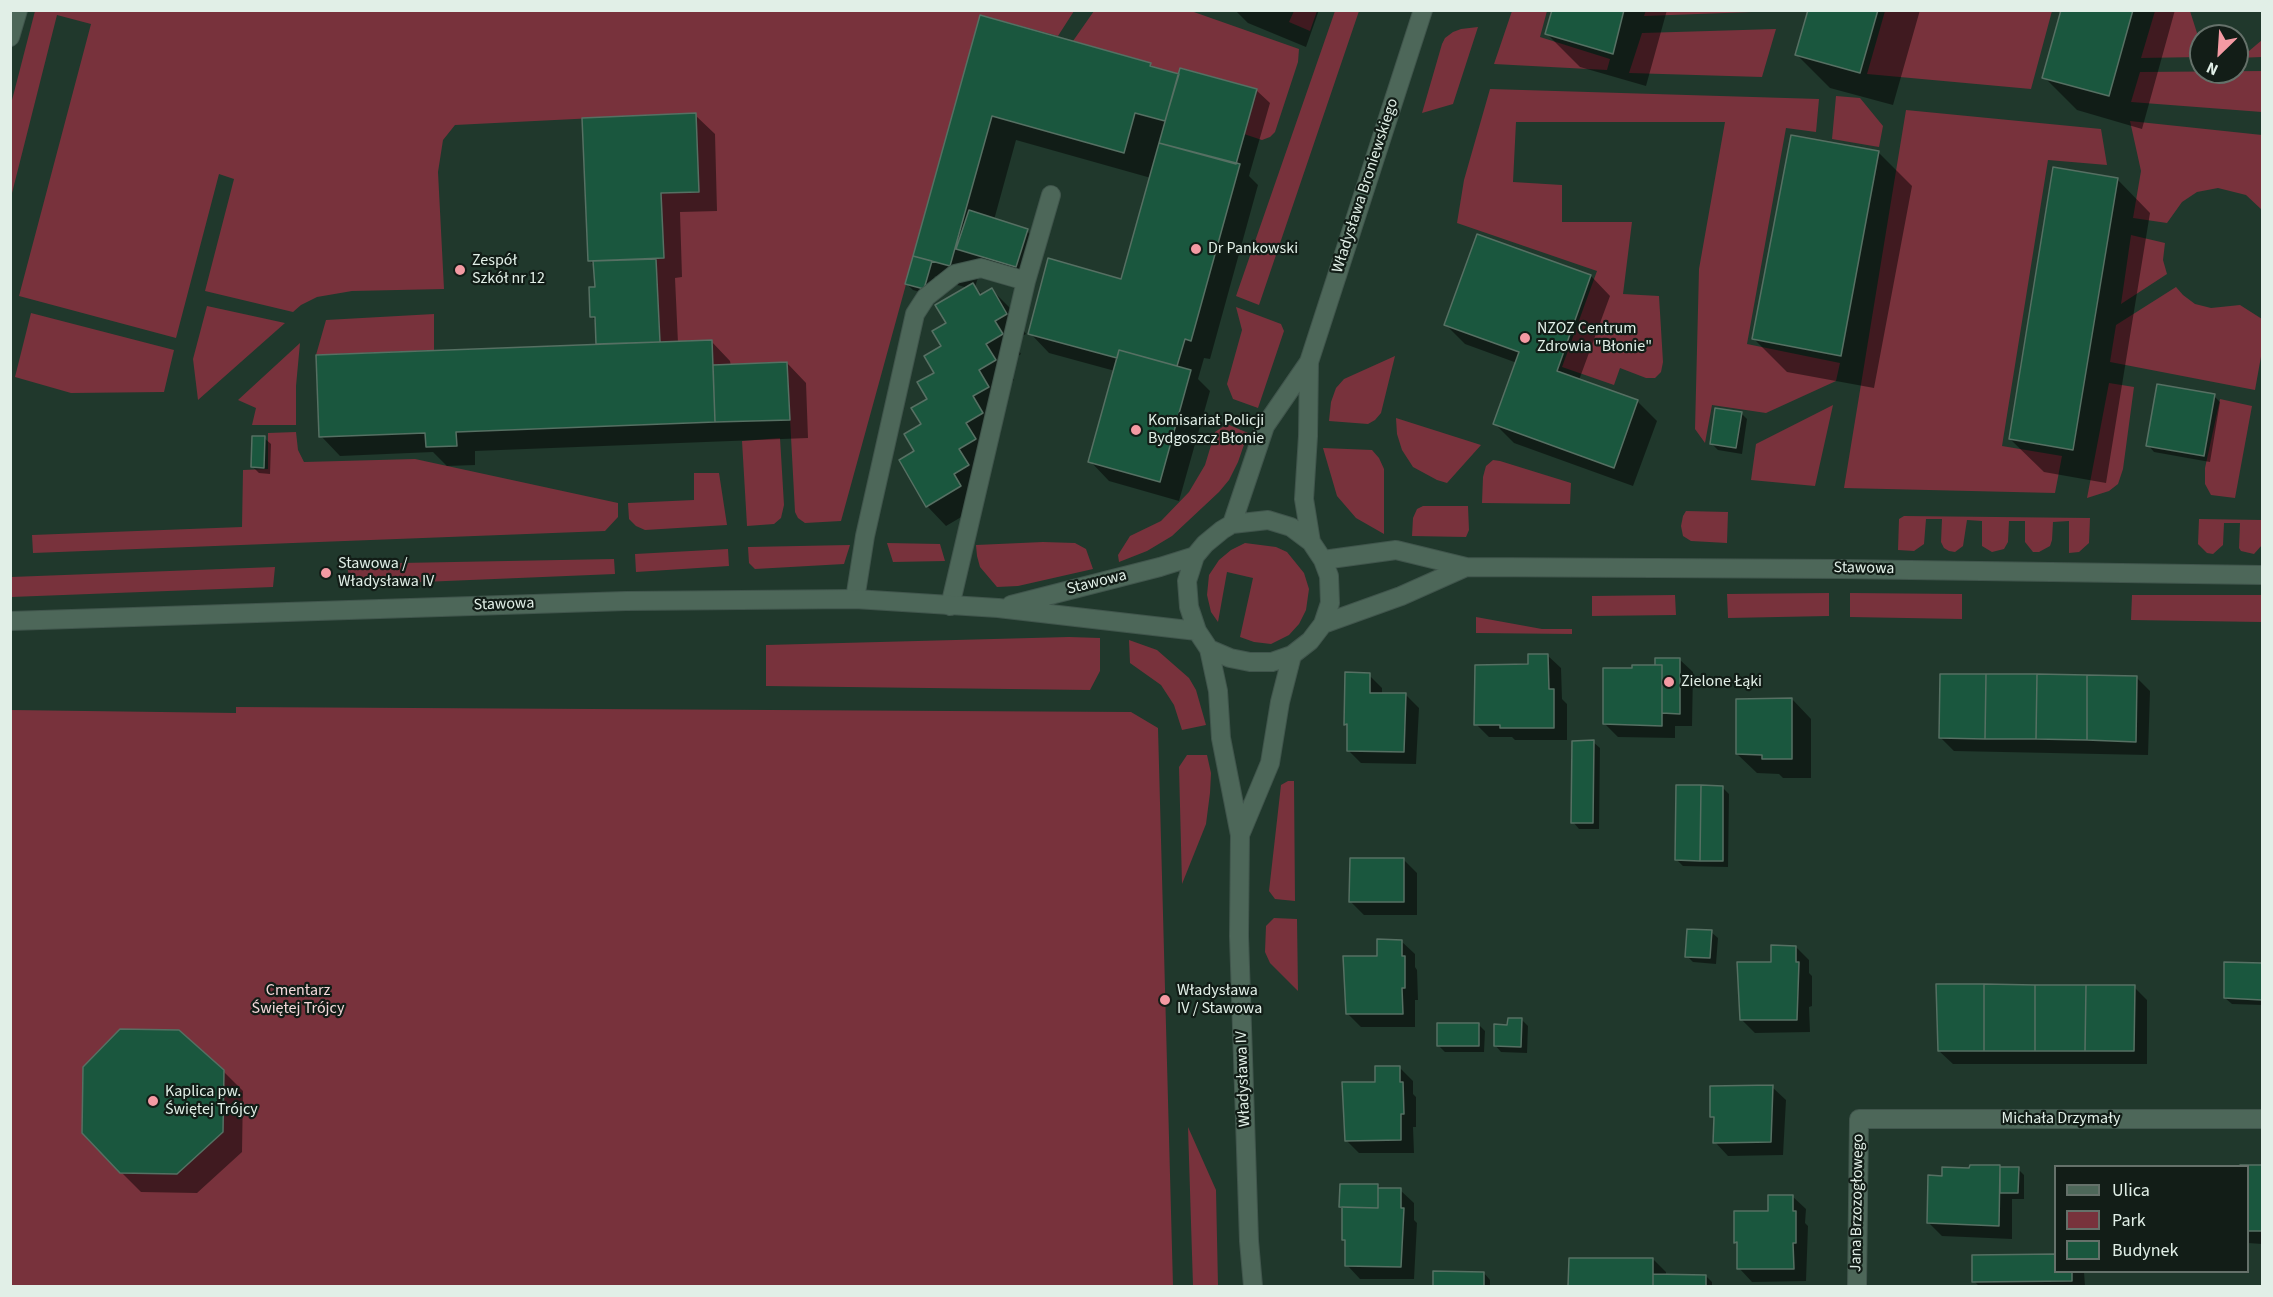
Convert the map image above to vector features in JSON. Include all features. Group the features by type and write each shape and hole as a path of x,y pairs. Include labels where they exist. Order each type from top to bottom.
{"street":[{"path":"10,37 18,10"},
{"name":"Władysława Broniewskiego","path":"1232,524 1265,426 1309,362 1423,10"},
{"path":"950,606 1026,280 1051,195"},
{"path":"855,599 865,536 915,314 926,297 956,274 981,268 1026,280"},
{"name":"Władysława Broniewskiego","path":"1309,362 1304,499 1311,542"},
{"path":"1268,520 1291,527 1311,542 1323,560 1329,576 1330,603 1323,624 1310,641 1293,655 1272,662 1250,662 1230,658 1209,649 1197,631 1189,607 1187,581 1195,556 1204,544 1232,524 1268,520"},
{"name":"Stawowa","path":"1323,560 1396,550 1466,567 2262,575"},
{"name":"Stawowa","path":"998,608 1195,556"},
{"name":"Stawowa","path":"1323,624 1401,596 1466,567"},
{"name":"Stawowa","path":"10,621 615,602 855,599 998,608 1197,631"},
{"name":"Władysława IV","path":"1209,649 1218,691 1221,738 1240,836 1239,936 1252,1287"},
{"name":"Władysława IV","path":"1240,836 1270,763 1280,702 1293,655"},
{"name":"Michała Drzymały","path":"1859,1119 2262,1119"},
{"name":"Jana Brzozogłowego","path":"1857,1287 1859,1119"}],"green space":[{"path":"1646,10 1779,10 1779,11 1644,16"},
{"path":"1885,10 2052,11 2031,89 1867,74"},
{"path":"35,11 1074,11 1058,36 980,15 841,521 805,523 798,518 795,512 787,362 713,365 711,340 660,342 656,259 664,258 661,193 698,192 695,113 455,125 443,140 438,172 444,289 352,291 317,297 293,312 205,291 234,179 219,174 176,338 19,296 91,24 57,15 11,197 11,104"},
{"path":"1094,11 1191,11 1299,49 1298,62 1275,132 1262,140 1244,134 1257,89 1181,68 1179,74 1150,66 1151,63 1073,41"},
{"path":"1294,11 1317,11 1310,31 1289,22"},
{"path":"1335,11 1359,11 1259,305 1236,296"},
{"path":"1512,11 1547,11 1540,37 1610,59 1607,70 1494,64"},
{"path":"2155,11 2190,11 2194,24 2189,24 2189,57 2141,58"},
{"path":"1478,27 1453,104 1422,113 1445,38 1461,29"},
{"path":"1776,29 1762,77 1629,73 1642,33"},
{"path":"2262,40 2262,57 2249,58 2249,51"},
{"path":"2249,71 2262,71 2262,112 2131,102 2140,72 2189,72 2189,84 2249,84"},
{"path":"1490,89 1819,99 1816,132 1786,128 1747,344 1840,363 1836,381 1766,413 1712,405 1705,443 1695,429 1699,269 1725,122 1516,122 1513,182 1562,185 1562,222 1632,222 1623,294 1659,296 1663,362 1661,372 1655,378 1646,378 1620,368 1614,385 1562,367 1597,271 1457,223 1464,180"},
{"path":"1836,96 1860,98 1883,126 1879,147 1832,139"},
{"path":"1906,110 2101,129 2107,165 2048,160 2002,446 2062,456 2055,493 1844,488"},
{"path":"2130,121 2262,135 2262,210 2246,195 2218,188 2197,192 2182,202 2167,223 2133,218 2141,171"},
{"path":"2131,235 2165,243 2163,260 2167,274 2121,304"},
{"path":"2176,287 2195,304 2211,308 2240,305 2262,319 2262,351 2255,390 2110,362 2116,325"},
{"path":"207,306 285,323 198,400 193,359"},
{"path":"1236,307 1281,324 1284,331 1258,408 1233,399 1227,384 1242,330"},
{"path":"31,313 174,350 164,392 71,393 15,377"},
{"path":"434,314 434,350 316,355 326,320"},
{"path":"300,343 296,386 296,425 252,425 256,408 238,400"},
{"path":"1395,356 1381,413 1375,420 1368,424 1329,421 1331,402 1336,388 1344,379"},
{"path":"2109,383 2134,387 2123,469 2118,484 2109,491 2087,498"},
{"path":"2220,399 2252,406 2235,498 2211,495 2205,484 2205,468"},
{"path":"1833,405 1815,486 1751,480 1756,444"},
{"path":"1396,418 1481,445 1447,483 1437,480 1413,467 1402,450 1397,434"},
{"path":"1227,424 1248,433 1229,480 1172,536 1147,551 1119,562 1118,555 1130,536 1161,521 1189,492 1205,465 1215,432"},
{"path":"296,432 298,450 304,462 415,459 618,503 618,517 605,531 33,553 32,535 242,527 243,470 268,469 268,433"},
{"path":"780,438 784,505 781,518 774,524 747,526 742,441"},
{"path":"1323,448 1372,450 1379,458 1384,469 1384,534 1356,518 1337,496"},
{"path":"1493,460 1571,483 1570,504 1482,503 1483,477 1486,466"},
{"path":"694,473 719,473 727,525 645,530 636,526 629,519 628,503 694,500"},
{"path":"1423,506 1468,506 1469,530 1466,537 1412,536 1413,518 1417,509"},
{"path":"1686,511 1728,512 1727,543 1691,541 1683,536 1681,526"},
{"path":"1904,516 2090,518 2089,543 2079,552 2069,553 2069,521 2053,522 2050,546 2039,552 2033,552 2025,542 2025,521 2009,521 2008,542 2004,549 1992,552 1982,546 1982,521 1967,520 1963,546 1955,552 1944,548 1941,542 1942,519 1926,519 1924,544 1914,551 1898,550 1899,519"},
{"path":"2199,519 2262,520 2262,545 2254,554 2241,551 2239,548 2240,523 2224,523 2223,545 2213,554 2207,553 2198,544"},
{"path":"887,543 940,544 945,561 893,562"},
{"path":"1075,543 1086,549 1093,569 1018,586 997,587 980,567 976,545"},
{"path":"1245,543 1276,547 1287,552 1304,573 1309,589 1306,610 1299,624 1289,635 1271,644 1240,637 1253,578 1227,572 1218,622 1211,612 1207,595 1209,575 1219,560 1231,550"},
{"path":"850,545 844,564 755,569 749,563 748,547"},
{"path":"728,549 729,566 636,572 635,554"},
{"path":"614,559 615,574 350,585 347,564"},
{"path":"275,567 273,587 11,597 11,577"},
{"path":"1829,593 1829,616 1728,618 1727,594"},
{"path":"1850,593 1962,594 1962,619 1850,617"},
{"path":"1675,595 1676,615 1592,616 1592,596"},
{"path":"2132,595 2262,595 2262,622 2131,620"},
{"path":"1476,617 1542,629 1572,629 1572,634 1476,633"},
{"path":"1100,638 1100,671 1090,690 766,686 766,645"},
{"path":"1129,640 1157,650 1189,678 1196,690 1206,725 1182,730 1174,705 1161,685 1130,663"},
{"name":"Cmentarz Świętej Trójcy","path":"236,707 1131,712 1158,728 1173,1286 11,1286 11,710 236,713"},
{"path":"1187,755 1207,755 1211,773 1206,824 1182,884 1179,767"},
{"path":"1294,781 1295,901 1275,899 1269,891 1281,785"},
{"path":"1274,918 1297,919 1298,991 1270,963 1265,952 1266,926"},
{"path":"1188,1127 1216,1190 1218,1286 1193,1286"}],"building":[{"path":"1552,10 1624,10 1613,54 1545,34"},
{"path":"1808,10 1878,10 1860,73 1795,55"},
{"path":"2061,10 2133,10 2109,96 2042,78"},
{"path":"980,15 1151,63 1150,66 1179,74 1165,121 1135,113 1124,153 992,116 950,266 913,256"},
{"path":"1180,68 1257,89 1236,164 1159,143"},
{"path":"696,113 699,192 661,193 664,258 588,261 582,118"},
{"path":"1791,135 1879,151 1841,356 1752,339"},
{"path":"1159,143 1240,164 1191,341 1185,339 1177,366 1119,350 1117,358 1028,334 1048,258 1121,279"},
{"path":"2053,167 2118,178 2073,450 2009,439"},
{"path":"969,210 1028,229 1016,267 956,249"},
{"name":"NZOZ Centrum Zdrowia \"Błonie\"","path":"1477,234 1591,275 1557,371 1638,400 1614,468 1493,424 1519,352 1444,325"},
{"path":"913,256 932,261 924,289 905,284"},
{"path":"656,259 660,342 596,344 595,317 590,317 589,287 595,287 593,261"},
{"path":"973,283 980,295 992,288 1007,314 995,321 1003,334 986,344 996,360 979,370 989,387 973,396 983,413 966,423 976,439 959,449 969,465 954,474 961,486 926,507 899,460 914,451 904,434 921,424 911,408 927,399 917,382 934,373 924,356 941,346 932,331 946,323 935,305"},
{"path":"712,340 715,422 456,432 457,446 426,447 425,433 319,437 316,355"},
{"path":"1119,350 1191,370 1160,482 1088,462"},
{"path":"787,362 790,420 715,422 713,365"},
{"path":"2157,384 2215,394 2204,456 2146,446"},
{"path":"1715,408 1742,412 1736,448 1710,444"},
{"path":"252,436 265,436 264,468 251,467"},
{"path":"1528,654 1548,654 1549,689 1554,689 1554,728 1500,728 1500,725 1474,725 1475,665 1528,664"},
{"path":"1655,658 1680,658 1680,714 1662,713 1662,665 1655,665"},
{"path":"1632,665 1662,665 1662,726 1603,724 1603,668 1632,668"},
{"path":"1345,672 1370,673 1370,693 1406,693 1404,752 1347,751 1347,724 1344,725"},
{"path":"1940,674 1986,674 1985,739 1939,738"},
{"path":"1986,674 2037,674 2036,739 1985,739"},
{"path":"2037,674 2087,675 2087,740 2036,739"},
{"path":"2087,675 2137,676 2136,742 2087,740"},
{"path":"1792,698 1792,759 1762,759 1762,755 1736,754 1736,699"},
{"path":"1594,740 1593,823 1571,823 1572,741"},
{"path":"1676,785 1701,785 1700,861 1675,860"},
{"path":"1701,785 1723,786 1723,861 1700,861"},
{"path":"1350,858 1404,858 1404,902 1349,902"},
{"path":"1687,929 1712,930 1710,958 1685,957"},
{"path":"1377,939 1402,940 1402,956 1405,956 1405,988 1402,988 1403,1014 1346,1014 1343,956 1377,956"},
{"path":"1771,945 1796,946 1796,962 1799,962 1797,1020 1740,1020 1737,962 1771,962"},
{"path":"2224,962 2262,963 2262,1000 2224,998"},
{"path":"1936,984 1984,984 1984,1051 1938,1051"},
{"path":"1984,984 2035,985 2035,1051 1984,1051"},
{"path":"2035,985 2086,985 2085,1051 2035,1051"},
{"path":"2086,985 2135,985 2134,1051 2085,1051"},
{"path":"1508,1018 1522,1018 1521,1047 1494,1046 1494,1024 1507,1025"},
{"path":"1437,1023 1479,1023 1479,1046 1437,1046"},
{"name":"Kaplica pw. Świętej Trójcy","path":"120,1029 179,1030 224,1070 223,1132 177,1174 120,1173 82,1133 83,1067"},
{"path":"1375,1066 1400,1066 1404,1114 1401,1114 1401,1140 1345,1141 1342,1082 1375,1082"},
{"path":"1773,1085 1771,1142 1713,1143 1714,1117 1710,1117 1710,1086"},
{"path":"1970,1165 2000,1165 1999,1226 1927,1223 1928,1175 1942,1176 1942,1167 1969,1168"},
{"path":"2249,1165 2262,1165 2262,1231 2249,1231"},
{"path":"2000,1167 2019,1167 2018,1193 2000,1193"},
{"path":"1340,1184 1378,1184 1378,1208 1339,1207"},
{"path":"1378,1188 1401,1188 1401,1208 1404,1208 1401,1267 1345,1266 1342,1207 1378,1208"},
{"path":"1768,1195 1793,1195 1793,1211 1796,1211 1796,1243 1793,1243 1794,1269 1737,1269 1734,1211 1768,1211"},
{"path":"2054,1254 2054,1273 2072,1273 2072,1281 1972,1282 1972,1255"},
{"path":"1569,1258 1653,1258 1653,1286 1568,1286"},
{"path":"1433,1271 1484,1272 1484,1286 1433,1286"},
{"path":"1653,1274 1706,1275 1706,1286 1653,1286"}],"place":[{"name":"Dr Pankowski","path":"1196,249"},
{"name":"Zespół Szkół nr 12","path":"460,270"},
{"name":"NZOZ Centrum Zdrowia \"Błonie\"","path":"1525,338"},
{"name":"Komisariat Policji Bydgoszcz Błonie","path":"1136,430"},
{"name":"Stawowa / Władysława IV","path":"326,573"},
{"name":"Zielone Łąki","path":"1669,682"},
{"name":"Władysława IV / Stawowa","path":"1165,1000"},
{"name":"Kaplica pw. Świętej Trójcy","path":"153,1101"}]}
